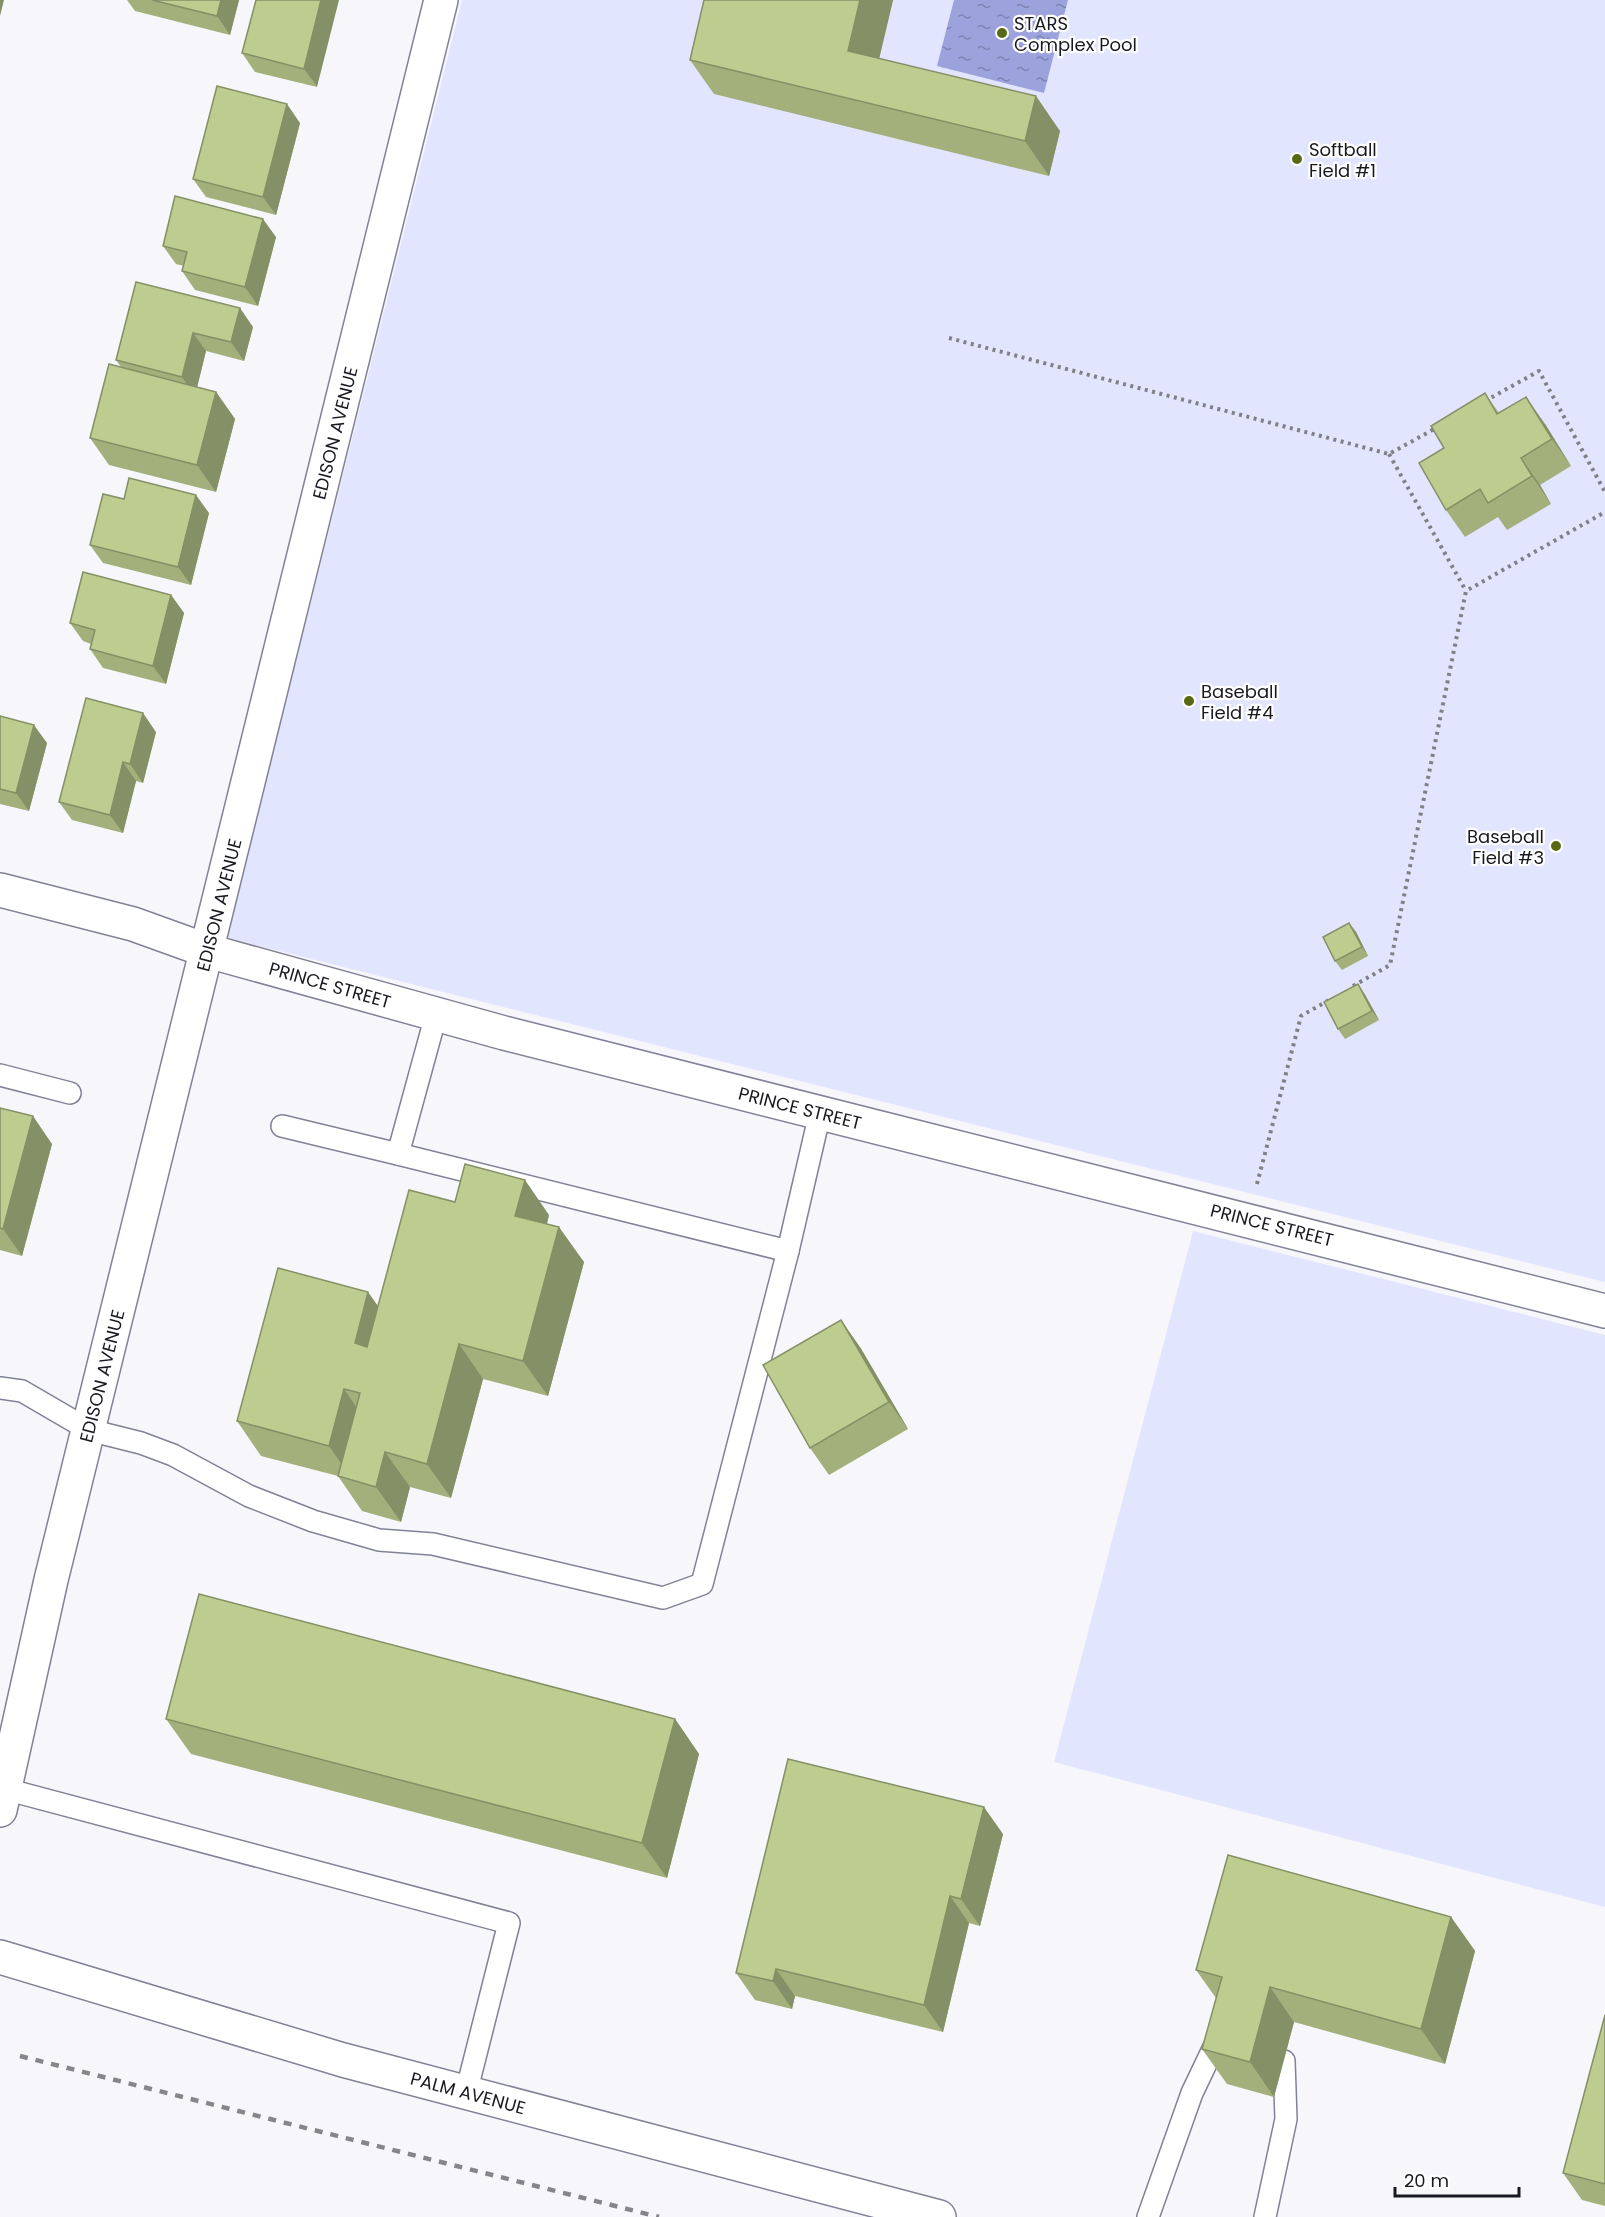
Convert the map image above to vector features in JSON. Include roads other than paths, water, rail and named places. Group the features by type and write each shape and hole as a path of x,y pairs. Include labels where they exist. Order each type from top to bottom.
{"street":[{"name":"EDISON AVENUE","path":"2,1799 51,1580 441,0"},
{"name":"PRINCE STREET","path":"0,890 133,924 208,951 436,1015 1605,1311"},
{"name":"PALM AVENUE","path":"0,1957 343,2061 939,2217"}],"lane":[{"path":"398,1154 436,1015"},
{"path":"0,1075 70,1093"},
{"path":"0,1388 22,1391 89,1430 173,1455 249,1496 313,1521 379,1540 433,1544 663,1598 702,1584 788,1251 820,1113"},
{"path":"282,1126 788,1251"},
{"path":"2,1799 509,1923 466,2093"},
{"path":"1148,2217 1192,2093 1213,2049 1236,2048"},
{"path":"1265,2217 1286,2119 1284,2061"}],"water":[{"name":"STARS Complex Pool","path":"954,0 1068,0 1044,93 937,66"}],"railway":[{"path":"20,2056 659,2217"}],"place":[{"name":"STARS Complex Pool","path":"1002,33"},
{"name":"Softball Field #1","path":"1297,159"},
{"name":"Baseball Field #4","path":"1189,701"},
{"name":"Baseball Field #3","path":"1556,846"}]}
